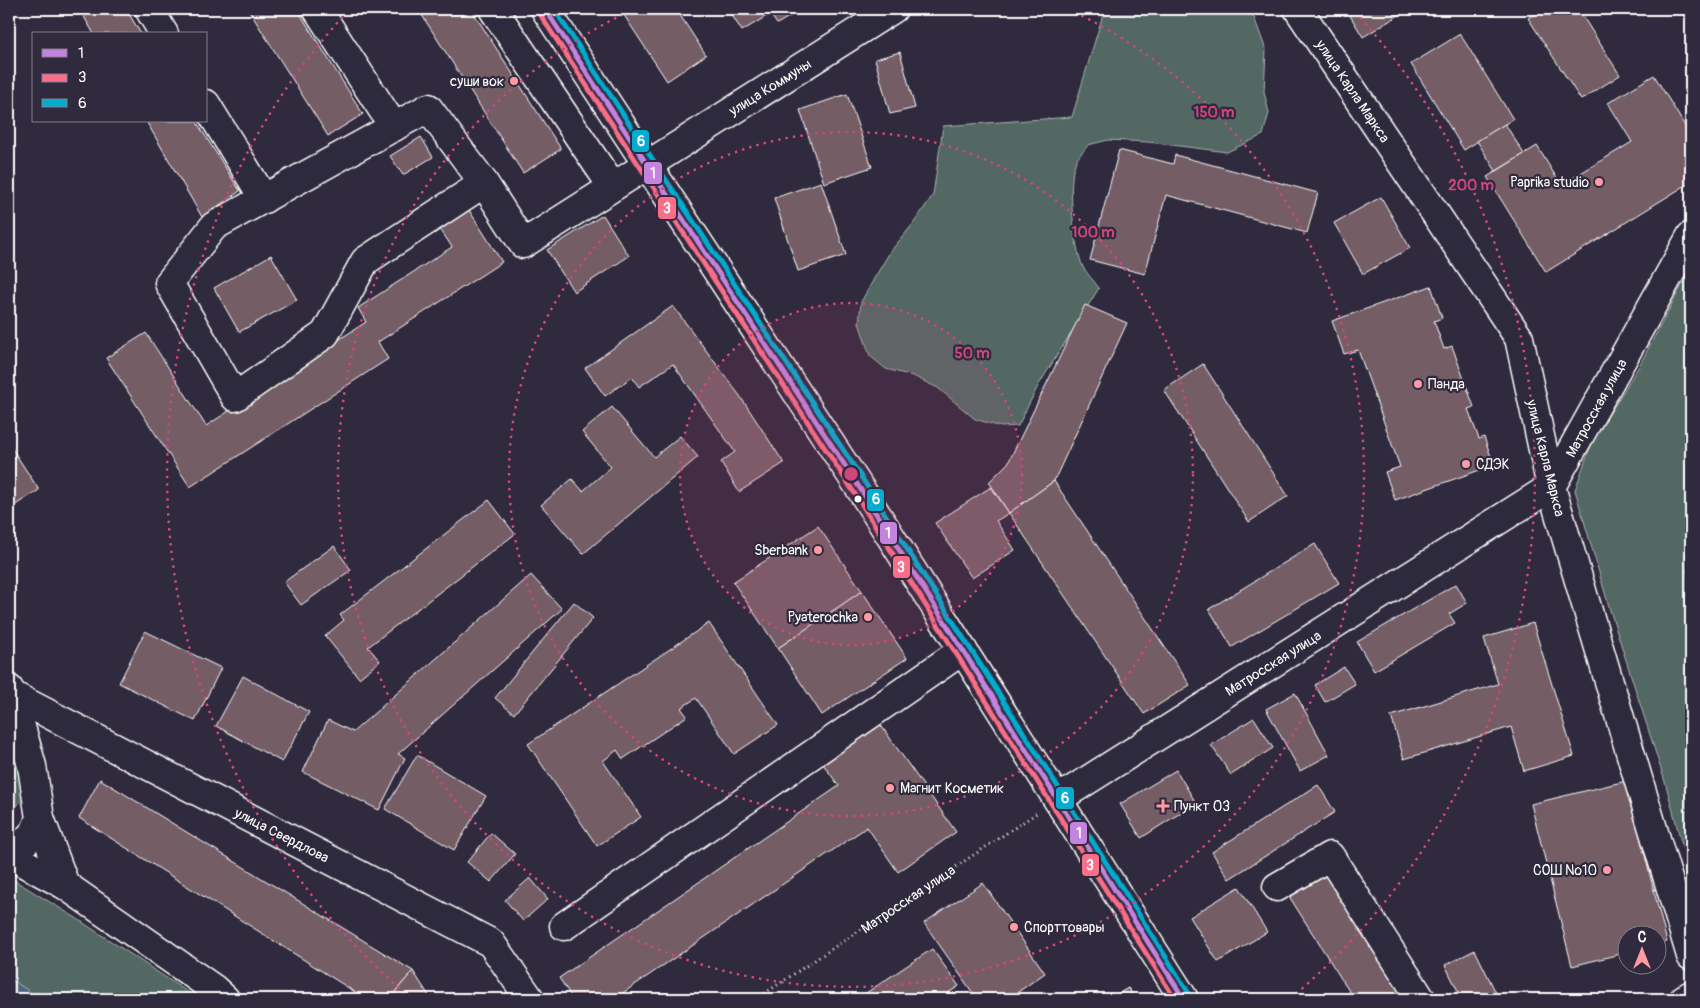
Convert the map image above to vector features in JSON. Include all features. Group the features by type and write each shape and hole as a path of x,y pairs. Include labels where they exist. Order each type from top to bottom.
{"street":[{"path":"149,9 163,32"},
{"path":"317,9 394,127"},
{"path":"493,9 612,186"},
{"path":"545,9 858,485 1184,999"},
{"name":"улица Коммуны","path":"484,183 522,244 892,9"},
{"name":"улица Карла Маркса","path":"1298,9 1519,338 1552,487 1691,956"},
{"path":"208,107 264,199"},
{"path":"428,108 484,183 365,261 325,334 235,397 169,283 214,226 428,108"},
{"name":"Матросская улица","path":"1058,799 1552,487 1691,236"},
{"path":"564,926 963,650"},
{"path":"10,692 32,766 40,818 65,885"},
{"name":"улица Свердлова","path":"10,692 491,943 530,999"},
{"path":"9,848 25,842 35,831 40,818"},
{"path":"9,855 65,885 214,989 225,999"},
{"path":"1277,887 1330,856 1421,999"},
{"path":"1684,999 1691,995"}],"path":[{"name":"Матросская улица","path":"756,999 1058,799"}],"green space":[{"path":"1131,9 1251,9 1266,50 1264,92 1269,113 1263,135 1227,152 1148,142 1108,140 1088,145 1077,159 1073,173 1074,231 1083,267 1099,288 1038,386 1018,426 1001,427 975,419 938,388 913,376 886,369 870,356 859,323 861,302 890,252 933,195 943,126 1072,117 1104,11"},
{"path":"1691,268 1691,546 1687,572 1691,592 1691,879 1666,785 1610,610 1575,490 1592,442 1639,366"},
{"path":"9,718 24,798 9,813"},
{"path":"9,877 76,918 198,999 41,999 9,978"}],"water":[{"path":"1691,546 1691,592 1687,572"},
{"path":"9,978 41,999 9,999"}],"building":[{"path":"94,9 126,9 140,32 93,32 83,15"},
{"path":"248,9 297,9 363,114 328,136"},
{"path":"418,9 471,9 561,149 523,173"},
{"path":"620,9 676,9 706,55 667,81"},
{"path":"728,9 802,9 777,24 770,14 742,31"},
{"path":"1346,9 1409,9 1363,37"},
{"path":"1543,9 1578,9 1620,75 1581,100 1528,18"},
{"path":"1460,34 1513,119 1464,150 1411,64"},
{"path":"900,52 915,108 890,114 875,59"},
{"path":"1654,75 1691,136 1691,182 1546,272 1487,177 1537,146 1561,185 1632,142 1608,103"},
{"path":"847,94 872,167 824,183 800,110"},
{"path":"147,122 197,122 240,191 202,217"},
{"path":"1505,124 1524,154 1496,171 1477,141"},
{"path":"421,137 433,157 403,175 390,156"},
{"path":"1119,150 1173,164 1175,155 1318,193 1307,233 1166,195 1145,274 1090,260"},
{"path":"821,182 846,255 798,271 774,198"},
{"path":"1381,197 1410,248 1363,274 1334,223"},
{"path":"469,210 502,262 378,342 388,359 190,487 106,358 146,333 206,426 366,322 358,308 452,247 440,229"},
{"path":"603,215 629,256 574,292 547,250"},
{"path":"271,255 297,300 239,332 214,288"},
{"path":"1431,286 1442,318 1434,321 1444,349 1452,346 1474,407 1468,409 1479,439 1484,437 1494,465 1395,500 1385,472 1400,467 1358,350 1344,354 1332,321"},
{"path":"1085,305 1127,323 1054,481 1009,513 989,482 1008,463"},
{"path":"673,306 740,396 784,463 739,492 721,462 735,452 673,364 639,387 632,377 605,396 585,368"},
{"path":"1203,364 1288,496 1249,522 1164,390"},
{"path":"612,407 654,457 680,436 698,457 583,554 541,505 572,479 583,491 611,467 582,432"},
{"path":"9,444 39,490 9,509"},
{"path":"1054,481 1190,685 1144,714 1009,513"},
{"path":"991,487 1009,513 996,521 1015,550 972,578 935,523"},
{"path":"489,500 515,534 368,647 380,661 359,678 325,636 344,620 340,615"},
{"path":"818,526 862,591 778,648 733,582"},
{"path":"1315,544 1339,583 1232,647 1209,609"},
{"path":"334,546 351,570 301,605 284,582"},
{"path":"531,575 562,609 398,754 405,758 379,810 303,772 328,720 353,732"},
{"path":"1456,584 1467,603 1449,614 1455,623 1374,671 1357,642"},
{"path":"862,591 907,658 822,715 778,648"},
{"path":"574,602 593,618 514,714 495,698"},
{"path":"709,623 778,725 734,754 696,698 681,708 687,716 623,759 617,750 603,761 641,817 597,846 528,744"},
{"path":"1533,623 1574,756 1524,771 1511,727 1404,759 1391,716 1498,684 1484,638"},
{"path":"145,631 221,668 195,721 119,683"},
{"path":"1344,667 1355,684 1325,702 1315,685"},
{"path":"243,676 309,712 282,762 216,726"},
{"path":"1295,693 1329,755 1300,771 1266,709"},
{"path":"1254,718 1273,748 1231,775 1211,745"},
{"path":"880,724 956,832 898,872 867,827 614,999 573,999 559,978 839,786 823,764"},
{"path":"417,755 486,796 454,850 385,809"},
{"path":"1176,770 1196,803 1141,838 1120,804"},
{"path":"100,779 413,971 389,999 366,999 79,818"},
{"path":"1626,781 1663,926 1618,926 1618,954 1572,966 1531,804"},
{"path":"1318,785 1335,812 1229,879 1212,852"},
{"path":"491,833 515,854 491,882 467,862"},
{"path":"1325,869 1407,999 1354,999 1287,893"},
{"path":"530,878 548,899 523,921 505,900"},
{"path":"983,883 1045,973 1008,999 977,999 924,923"},
{"path":"1239,887 1267,932 1218,962 1190,917"},
{"path":"932,949 959,986 939,999 857,999"},
{"path":"1475,950 1499,999 1462,999 1445,965"},
{"path":"413,971 431,999 389,999"},
{"path":"1128,988 1136,999 1110,999"},
{"path":"1128,988 1136,999 1110,999"}],"transit line":[{"name":"1","path":"545,9 863,493 1184,999"},
{"name":"6","path":"554,9 869,489 1190,995"},
{"name":"3","path":"539,13 857,497 1175,999"}],"place":[{"name":"суши вок","path":"514,81"},
{"name":"Paprika studio","path":"1599,182"},
{"name":"Панда","path":"1418,384"},
{"name":"СДЭК","path":"1466,464"},
{"name":"Sberbank","path":"818,550"},
{"name":"Pyaterochka","path":"868,617"},
{"name":"Магнит Косметик","path":"890,788"},
{"name":"Пункт 03","path":"1163,806"},
{"name":"СОШ №10","path":"1607,870"},
{"name":"Спорттовары","path":"1014,927"}]}
